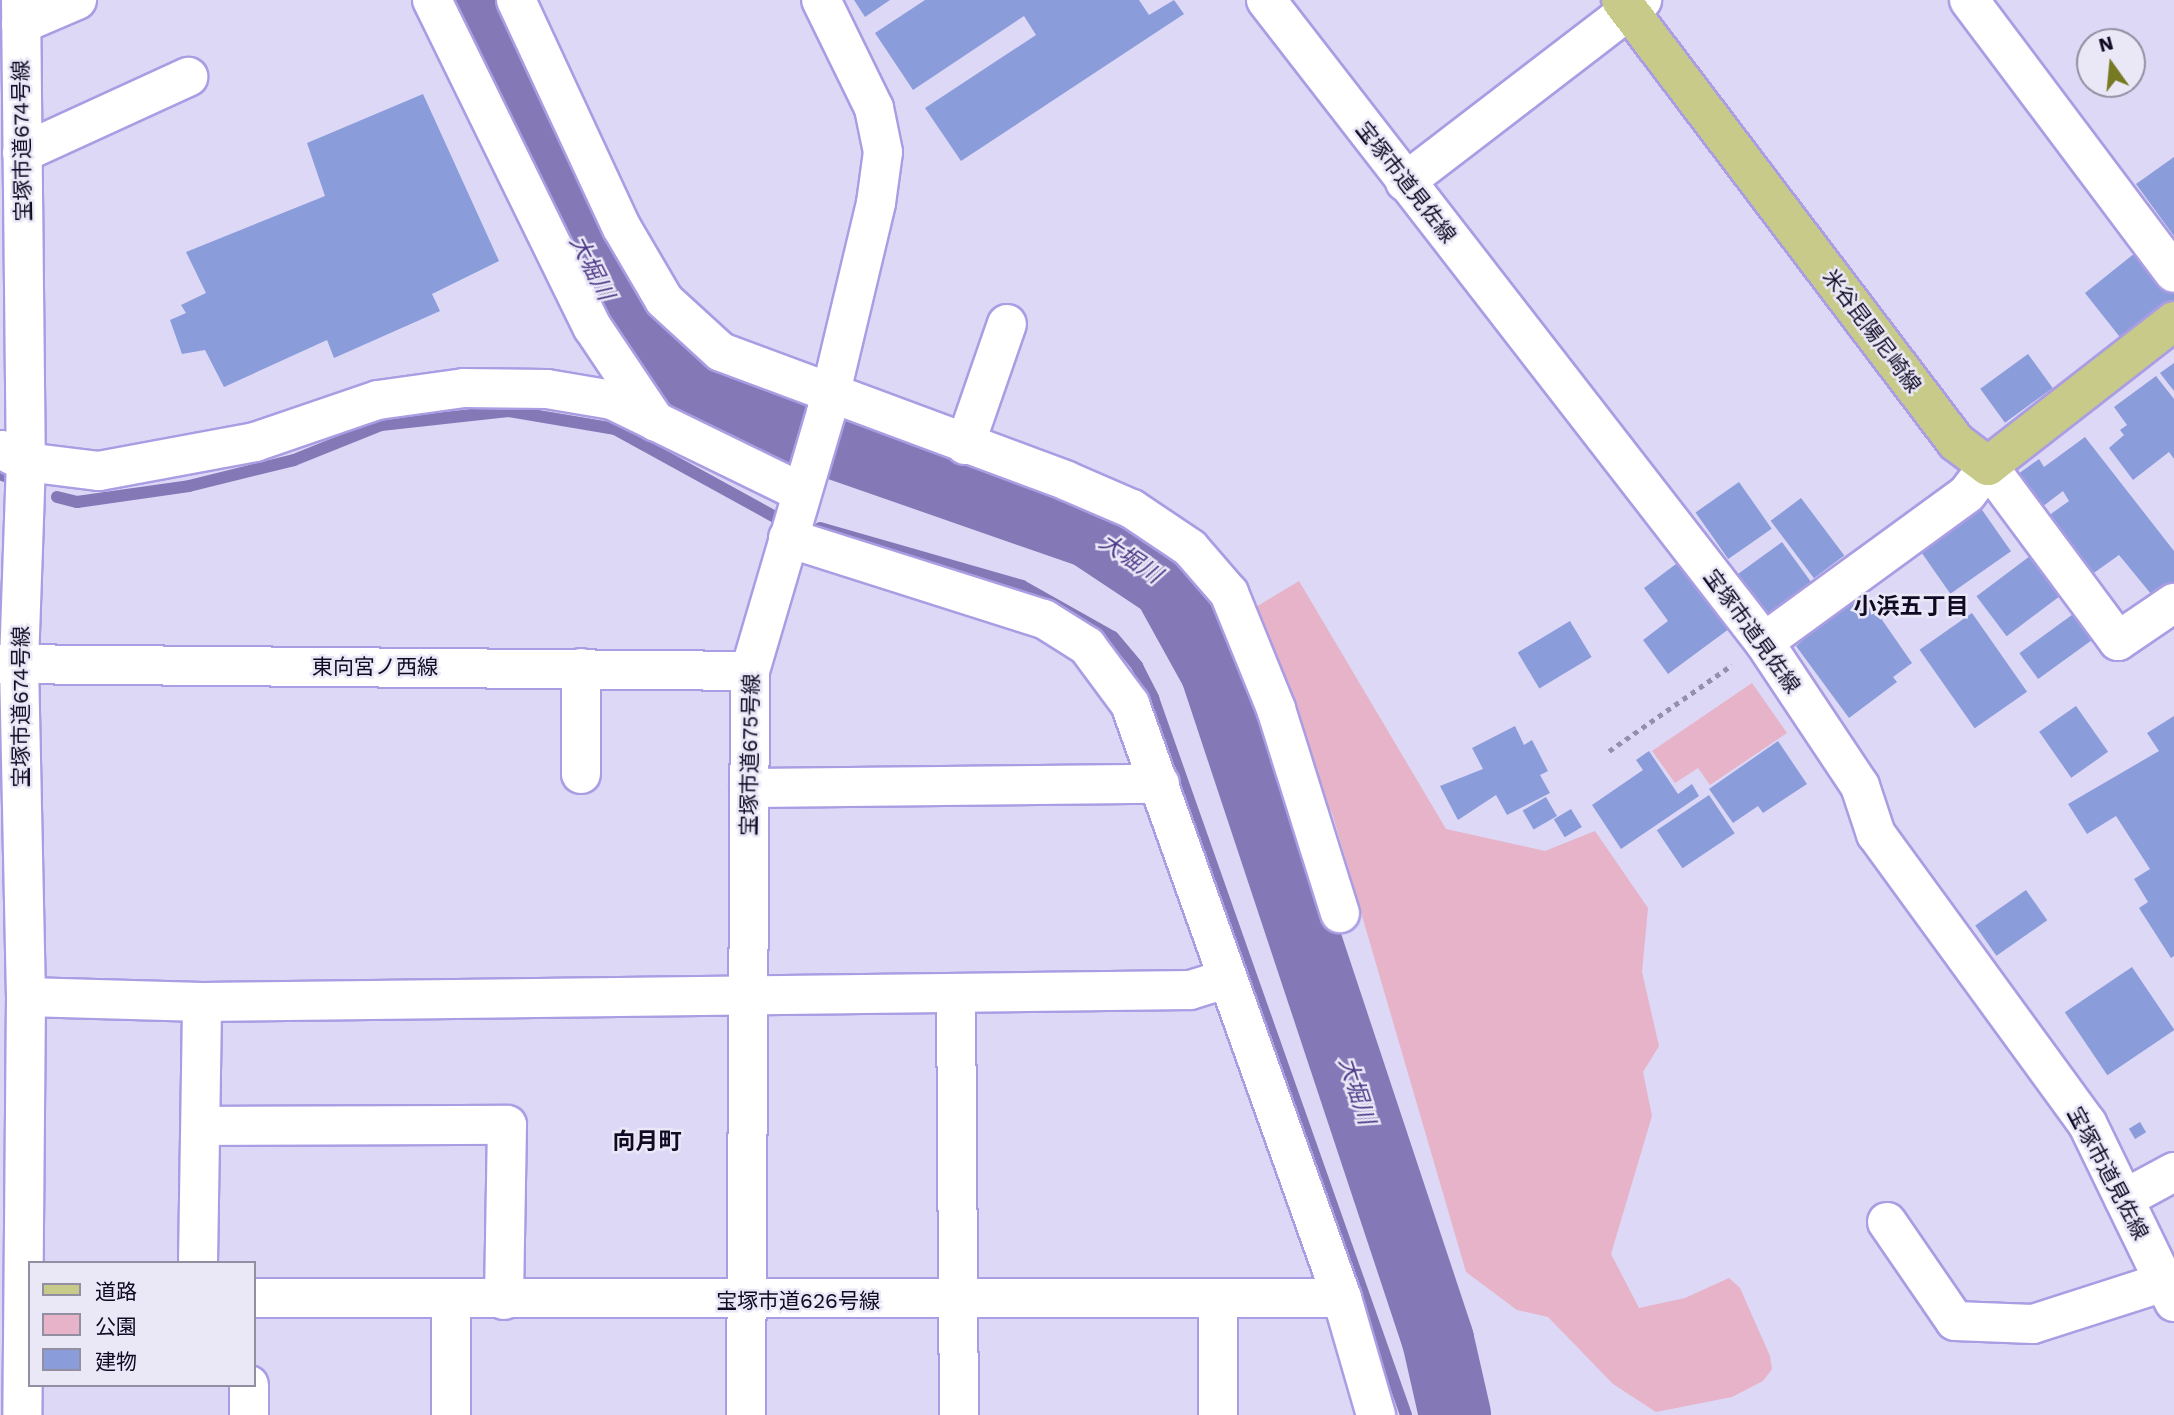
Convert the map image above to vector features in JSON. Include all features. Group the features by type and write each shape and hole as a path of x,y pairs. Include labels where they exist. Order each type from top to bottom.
{"main road":[{"name":"米谷昆陽尼崎線","path":"1631,4 1956,442 1988,466"},
{"path":"1988,466 2174,321"}],"street":[{"path":"21,12 77,0"},
{"path":"432,0 593,328 656,422"},
{"path":"516,0 622,228 664,300 720,352 827,402 965,445 1132,509 1190,548 1229,593 1276,709 1340,913"},
{"name":"宝塚市道675号線","path":"746,1415 750,671 827,402 876,203 883,152 874,108 821,0"},
{"name":"宝塚市道見佐線","path":"1266,0 1764,642 1860,786 1876,834 2087,1123 2169,1292"},
{"path":"1969,0 2174,273"},
{"path":"1405,181 1631,4"},
{"name":"宝塚市道674号線","path":"21,12 22,153 10,664 11,869 26,997 11,1083 22,1415"},
{"path":"22,153 188,76"},
{"path":"965,445 1007,324"},
{"path":"13,456 99,471 181,459 255,442 378,400 464,388 547,389 612,400 656,422 804,482"},
{"path":"1764,642 1967,494 1988,466 2118,641 2174,603"},
{"path":"788,538 1044,619 1087,646 1130,704 1160,784 1225,979 1342,1298 1376,1415"},
{"name":"東向宮ノ西線","path":"10,664 750,671"},
{"path":"581,668 581,774"},
{"path":"749,788 1160,784"},
{"path":"26,997 202,1002 1190,990 1225,979"},
{"path":"956,993 961,1300 959,1415"},
{"path":"198,1261 202,1002"},
{"path":"202,1126 507,1125 504,1300"},
{"path":"2124,1199 2174,1172"},
{"path":"1887,1222 1955,1321 2033,1324 2169,1292"},
{"name":"宝塚市道626号線","path":"256,1298 746,1301 1342,1298"},
{"path":"451,1299 451,1415"},
{"path":"1218,1299 1218,1415"},
{"path":"249,1387 249,1415"}],"path":[{"path":"1609,751 1764,642"}],"green space":[{"path":"1299,581 1446,829 1545,851 1595,831 1648,908 1642,972 1659,1046 1643,1072 1652,1116 1611,1254 1639,1308 1685,1298 1729,1278 1740,1288 1770,1356 1772,1369 1763,1381 1732,1397 1656,1412 1613,1384 1548,1317 1517,1310 1466,1272 1332,813 1216,631"},
{"path":"1752,683 1787,733 1710,785 1698,768 1675,783 1652,751"}],"building":[{"path":"854,0 890,0 865,17"},
{"path":"925,0 1139,0 1149,15 1174,0 1184,14 961,161 925,108 1036,35 1024,16 913,90 875,33"},
{"path":"423,94 499,261 432,294 440,311 334,358 327,340 224,387 205,350 182,354 170,320 186,313 181,305 206,293 186,252 325,196 307,143"},
{"path":"2174,157 2174,236 2136,184"},
{"path":"2140,249 2174,291 2174,301 2123,341 2085,293"},
{"path":"2028,354 2053,388 2005,423 1980,389"},
{"path":"2174,363 2174,391 2160,373"},
{"path":"2156,376 2174,399 2174,459 2169,452 2133,480 2109,448 2124,435 2120,430 2127,425 2114,407"},
{"path":"2085,437 2174,551 2174,587 2156,600 2119,555 2091,575 2048,516 2069,501 2063,491 2038,510 2014,477 2039,459 2044,467"},
{"path":"1739,482 1772,529 1728,559 1696,512"},
{"path":"1801,498 1844,556 1814,578 1771,521"},
{"path":"1980,507 2011,551 1950,594 1919,549"},
{"path":"1782,542 1814,586 1770,617 1738,574"},
{"path":"2034,553 2064,593 2007,636 1976,596"},
{"path":"1688,555 1737,623 1668,674 1643,640 1668,621 1644,588"},
{"path":"1862,591 1912,663 1893,677 1897,682 1849,718 1796,646"},
{"path":"2076,612 2095,638 2038,679 2019,653"},
{"path":"1972,613 2027,692 1975,728 1920,650"},
{"path":"1570,621 1592,657 1539,688 1518,652"},
{"path":"2076,706 2108,752 2071,778 2039,732"},
{"path":"2174,716 2174,956 2171,958 2139,908 2148,902 2134,879 2150,869 2116,816 2087,834 2068,804 2159,751 2147,733"},
{"path":"1515,726 1524,745 1532,740 1548,771 1540,775 1550,793 1507,815 1496,795 1458,820 1440,786 1483,769 1472,748"},
{"path":"1778,741 1807,784 1763,813 1758,806 1733,823 1709,789"},
{"path":"1649,751 1678,794 1692,784 1699,796 1621,849 1592,805 1643,770 1636,760"},
{"path":"1709,795 1735,833 1682,868 1657,830"},
{"path":"1546,797 1557,816 1534,830 1523,811"},
{"path":"1571,809 1582,827 1565,837 1554,819"},
{"path":"2026,890 2047,920 1996,956 1975,926"},
{"path":"2132,967 2174,1030 2107,1075 2065,1012"},
{"path":"2140,1122 2146,1132 2135,1139 2129,1129"}],"waterway":[{"name":"大堀川","path":"463,0 605,302 669,372 748,413 1090,532 1168,584 1216,671 1438,1340 1455,1415"},
{"path":"57,497 77,502 189,486 294,460 381,425 508,411 615,429 775,517"},
{"path":"0,474 5,476"},
{"path":"820,528 1022,586 1113,637 1137,666 1153,698 1406,1415"}],"district":[{"name":"小浜五丁目","path":"1911,607"},
{"name":"向月町","path":"647,1142"}]}
